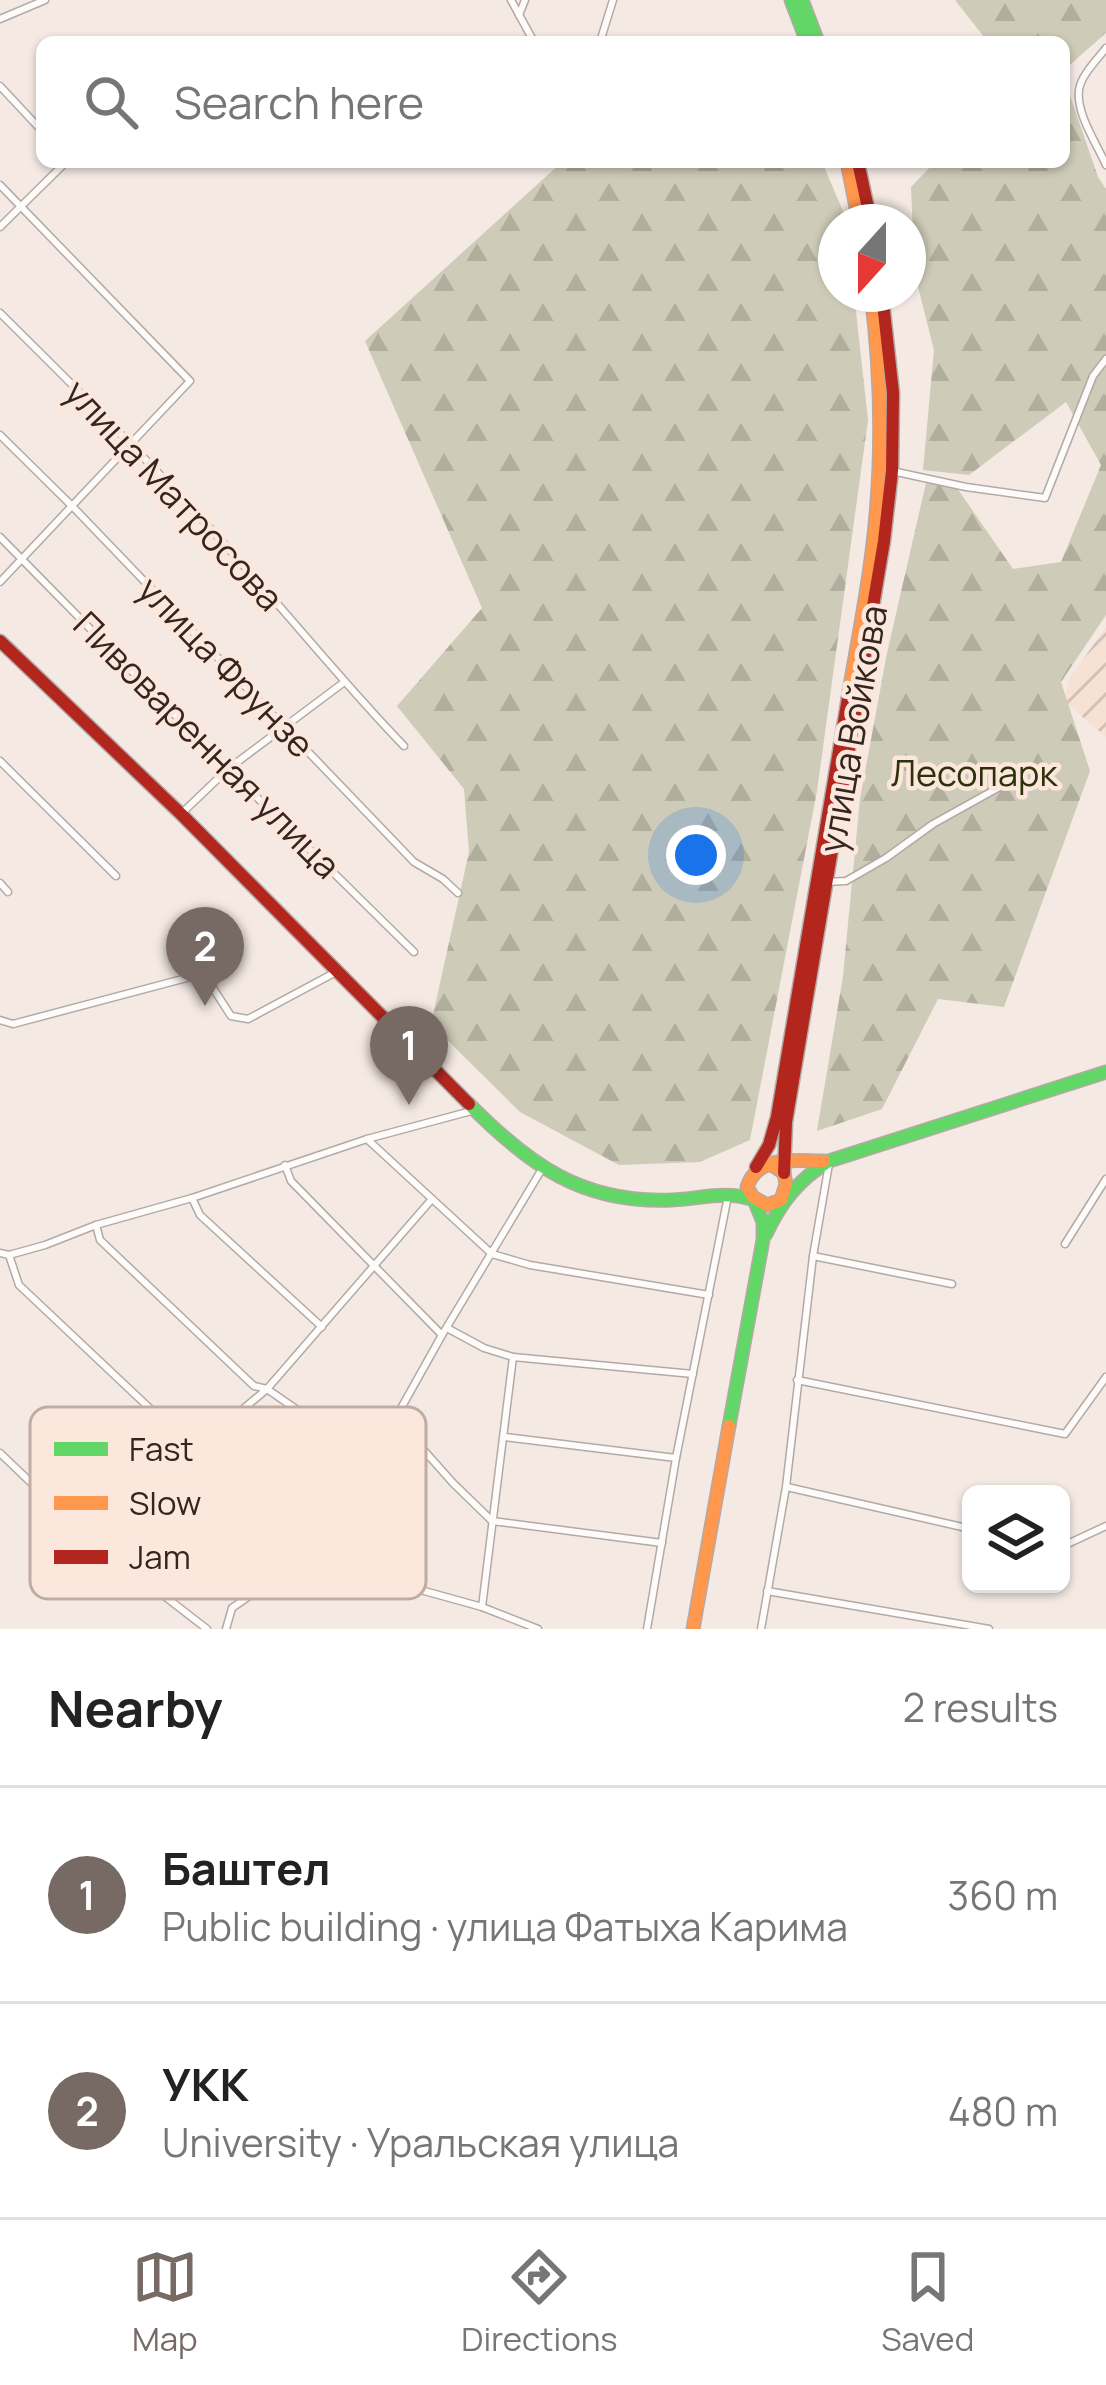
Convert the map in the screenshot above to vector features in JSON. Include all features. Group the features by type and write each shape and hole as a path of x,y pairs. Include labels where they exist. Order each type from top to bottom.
{"main road":[{"path":"791,0 805,36"},
{"path":"802,0 816,36"},
{"path":"848,168 855,204"},
{"path":"859,168 867,204"},
{"name":"улица Войкова","path":"729,1193 753,1170 769,1144 777,1117 872,554 881,471 882,396 873,312"},
{"name":"улица Войкова","path":"781,1166 892,471 893,393 884,312"},
{"path":"0,641 182,814 508,1143 573,1185 604,1194 669,1200 741,1194 763,1205 774,1204 830,1161 1012,1100 1103,1076"},
{"path":"693,1629 764,1240 763,1222 747,1187 753,1170 830,1161"},
{"path":"764,1240 787,1190 781,1166"}],"street":[{"path":"0,19 45,0"},
{"path":"511,0 531,36"},
{"path":"519,15 525,0"},
{"path":"601,36 613,0"},
{"path":"1106,49 1079,89 1081,107 1106,165"},
{"path":"0,86 36,124"},
{"path":"0,227 60,168"},
{"path":"0,185 190,381 0,582"},
{"name":"улица Матросова","path":"0,313 132,443 404,746"},
{"path":"892,471 1045,498 1093,376 1106,359"},
{"name":"улица Фрунзе","path":"0,435 414,862 458,893"},
{"name":"Пивоваренная улица","path":"0,537 414,952"},
{"path":"182,814 228,769 343,682"},
{"path":"0,761 116,876"},
{"path":"826,882 846,881 1005,784"},
{"path":"0,883 8,892"},
{"path":"1,1019 13,1024 194,976 211,985 231,1016 248,1019 336,972"},
{"path":"148,1407 19,1285 4,1254 45,1245 367,1139 475,1110"},
{"path":"367,1139 492,1253 530,1265 709,1295"},
{"path":"761,1629 786,1487 813,1256 830,1161"},
{"path":"285,1165 291,1181 444,1331 513,1357 693,1374"},
{"path":"403,1407 542,1169"},
{"path":"1065,1244 1106,1179"},
{"path":"647,1629 729,1193"},
{"path":"192,1198 200,1215 322,1327"},
{"path":"248,1407 432,1198"},
{"path":"95,1225 100,1240 254,1386 293,1407"},
{"path":"813,1256 952,1284"},
{"path":"482,1607 513,1357"},
{"path":"797,1379 1065,1434 1106,1377"},
{"path":"505,1437 676,1458"},
{"path":"0,1453 30,1482"},
{"path":"426,1453 492,1521 662,1543"},
{"path":"786,1487 962,1527"},
{"path":"1070,1543 1106,1526"},
{"path":"426,1591 538,1629"},
{"path":"767,1591 989,1629"},
{"path":"168,1599 207,1629"},
{"path":"226,1629 232,1608 245,1599"}],"shaded area":[{"path":"1106,627 1106,737 1064,701 1070,678"}],"green space":[{"path":"955,0 1106,0 1106,33 1070,65 1070,36 983,36"},
{"name":"Лесопарк","path":"1070,95 1106,189 1106,615 1061,682 1090,771 1004,1007 938,999 882,1109 817,1131 843,976 860,799 926,483 957,488 1013,569 1061,562 1101,465 1066,402 969,475 923,470 934,350 924,312 926,204 912,204 911,187 929,168 1070,168"},
{"path":"555,168 825,168 840,204 818,204 818,312 856,312 868,420 817,791 750,1140 700,1162 619,1165 520,1112 431,1024 469,852 464,789 397,706 482,608 365,341"}],"traffic: fast":[{"path":"791,0 805,36"},
{"path":"802,0 816,36"},
{"path":"766,1234 792,1193 829,1161 1106,1072"},
{"path":"469,1104 535,1162 584,1187 640,1199 723,1195 754,1200 763,1222 763,1240 729,1426"}],"traffic: slow":[{"path":"848,168 855,204"},
{"path":"848,698 870,570 878,488 879,391 873,312"},
{"path":"772,1165 784,1173 786,1184 781,1200 767,1205 747,1187 760,1169 779,1162 824,1161"},
{"path":"693,1629 729,1426"}],"traffic: jam":[{"path":"859,168 867,204"},
{"path":"784,1173 786,1122 884,541 892,471 893,393 884,312"},
{"path":"0,641 181,814 469,1104"},
{"path":"756,1167 777,1117 848,698"}],"place":[{"name":"УКК","path":"205,1006"},
{"name":"Баштел","path":"409,1105"}]}
